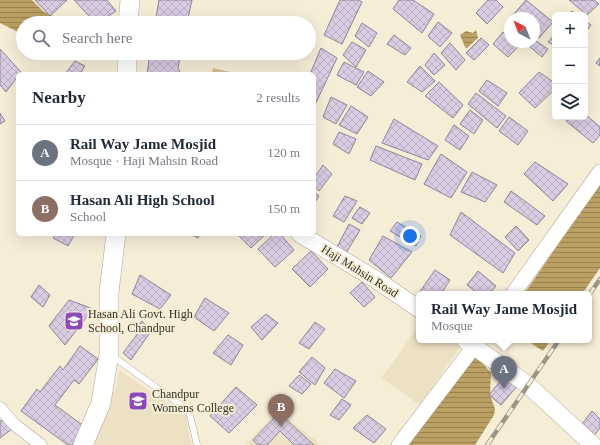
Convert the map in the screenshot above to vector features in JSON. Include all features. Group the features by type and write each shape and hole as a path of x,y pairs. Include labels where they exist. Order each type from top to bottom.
{"main road":[{"path":"129,16 130,0"},
{"path":"127,60 127,72"},
{"path":"83,445 101,403 109,354 109,292 116,236"},
{"name":"Haji Mahsin Road","path":"303,236 375,279 416,307"},
{"path":"474,343 528,385 593,445"}],"street":[{"path":"515,291 600,172"},
{"path":"399,445 472,343"},
{"path":"0,408 15,425 41,445"}],"lane":[{"path":"109,354 189,411 197,445"}],"shaded area":[{"path":"0,0 32,0 44,12 53,16 16,16 16,31 0,23"},
{"path":"476,30 478,38 467,48 465,47 460,35 466,31 473,33"},
{"path":"213,68 230,72 212,72"},
{"path":"600,184 600,268 584,291 526,291"},
{"path":"416,329 416,343 456,343 461,346 420,405 382,378"},
{"path":"531,343 549,343 543,351"},
{"path":"473,356 479,359 491,373 490,395 495,409 494,415 475,445 407,445"},
{"name":"Chandpur Womens College","path":"119,370 186,415 191,445 89,445 116,387"},
{"path":"278,410 321,445 245,445"}],"building":[{"path":"35,0 67,0 50,16"},
{"path":"74,0 107,0 116,11 108,16 89,16"},
{"path":"159,0 192,0 189,16 156,16"},
{"path":"340,0 358,0 362,2 342,44 324,35"},
{"path":"399,0 413,0 434,14 422,33 393,9"},
{"path":"488,0 496,0 503,7 487,24 476,13"},
{"path":"526,0 552,21 552,23 540,37 540,12 516,12"},
{"path":"569,0 594,0 599,4 588,14 588,12 583,12"},
{"path":"438,22 452,33 440,47 428,36"},
{"path":"362,23 377,33 369,47 355,36"},
{"path":"503,32 504,48 517,48 508,57 493,44"},
{"path":"394,35 411,48 405,55 387,44"},
{"path":"552,37 552,44 548,42"},
{"path":"481,38 489,45 474,60 466,53"},
{"path":"352,42 366,50 356,67 343,55"},
{"path":"450,43 465,60 456,70 441,53"},
{"path":"540,44 548,49 542,57 531,48 540,48"},
{"path":"321,48 337,58 316,103 316,72 311,72"},
{"path":"0,49 21,72 16,72 16,79 6,92 0,85"},
{"path":"434,53 445,65 434,75 425,65"},
{"path":"600,58 600,66 596,63"},
{"path":"149,60 180,60 178,68 180,72 147,72"},
{"path":"75,61 85,66 81,72 67,72"},
{"path":"344,62 364,72 356,85 337,75"},
{"path":"420,66 435,81 422,92 407,82"},
{"path":"368,71 384,82 371,96 357,87"},
{"path":"539,72 552,81 552,92 535,108 519,93"},
{"path":"487,80 507,93 498,106 479,91"},
{"path":"439,82 463,105 453,118 425,96"},
{"path":"476,93 506,116 497,128 468,104"},
{"path":"331,97 347,105 336,124 323,117"},
{"path":"351,106 368,117 357,134 339,125"},
{"path":"470,110 483,120 474,134 460,124"},
{"path":"0,113 5,121 0,124"},
{"path":"509,117 528,131 518,145 499,131"},
{"path":"588,117 600,127 600,135 593,143 566,121 588,120"},
{"path":"394,119 438,146 428,160 382,143"},
{"path":"454,125 469,136 460,150 445,140"},
{"path":"339,132 356,139 349,154 333,144"},
{"path":"376,146 422,164 415,180 370,160"},
{"path":"441,154 467,172 451,198 424,184"},
{"path":"535,162 568,184 553,201 524,174"},
{"path":"323,165 332,174 319,191 316,188 316,175"},
{"path":"472,172 497,185 485,202 461,192"},
{"path":"511,191 545,216 537,225 504,202"},
{"path":"316,194 319,196 316,201"},
{"path":"345,196 357,201 344,222 333,216"},
{"path":"360,207 370,213 362,224 352,218"},
{"path":"461,212 515,253 503,273 450,235"},
{"path":"397,222 421,236 416,246 390,231"},
{"path":"349,224 360,230 346,253 337,247"},
{"path":"516,226 529,240 518,251 505,237"},
{"path":"54,236 74,236 68,246 53,238"},
{"path":"239,236 264,236 251,248"},
{"path":"272,236 282,236 294,250 275,267 258,249"},
{"path":"383,236 412,252 391,278 369,260"},
{"path":"311,251 328,269 310,287 292,269"},
{"path":"435,270 450,280 443,291 420,291"},
{"path":"478,271 496,286 492,291 475,291 467,285"},
{"path":"140,275 171,295 160,309 132,294"},
{"path":"362,282 375,297 364,307 350,293"},
{"path":"39,285 50,295 43,307 31,297"},
{"path":"205,298 229,313 214,331 194,317"},
{"path":"69,300 93,309 65,345 49,326"},
{"path":"266,314 278,323 262,340 251,327"},
{"path":"142,321 151,331 131,360 123,353 138,333 135,330"},
{"path":"315,322 325,329 309,349 299,343"},
{"path":"228,335 243,345 231,365 213,353"},
{"path":"80,346 98,359 79,384 74,380 55,405 85,427 72,445 68,445 21,411 37,389 40,392 60,366 63,370"},
{"path":"312,357 325,368 315,385 299,372"},
{"path":"335,369 356,381 344,398 324,383"},
{"path":"506,374 519,384 501,405 489,395"},
{"path":"299,375 311,384 302,394 289,386"},
{"path":"236,387 257,405 229,433 210,416"},
{"path":"342,399 351,405 339,420 330,415"},
{"path":"592,411 600,419 600,428 592,438 579,428"},
{"path":"279,413 314,445 294,445 280,431 267,445 258,445 253,440"},
{"path":"367,415 386,429 374,443 353,428"},
{"path":"4,419 13,428 0,438 0,421"}],"railway":[{"path":"592,291 600,279"},
{"path":"487,445 557,343"}],"place":[{"name":"Hasan Ali Govt. High School, Chandpur","path":"74,321"},
{"name":"Rail Way Jame Mosjid","path":"504,389"},
{"name":"Chandpur Womens College","path":"138,401"},
{"name":"Hasan Ali High School","path":"281,427"}]}
